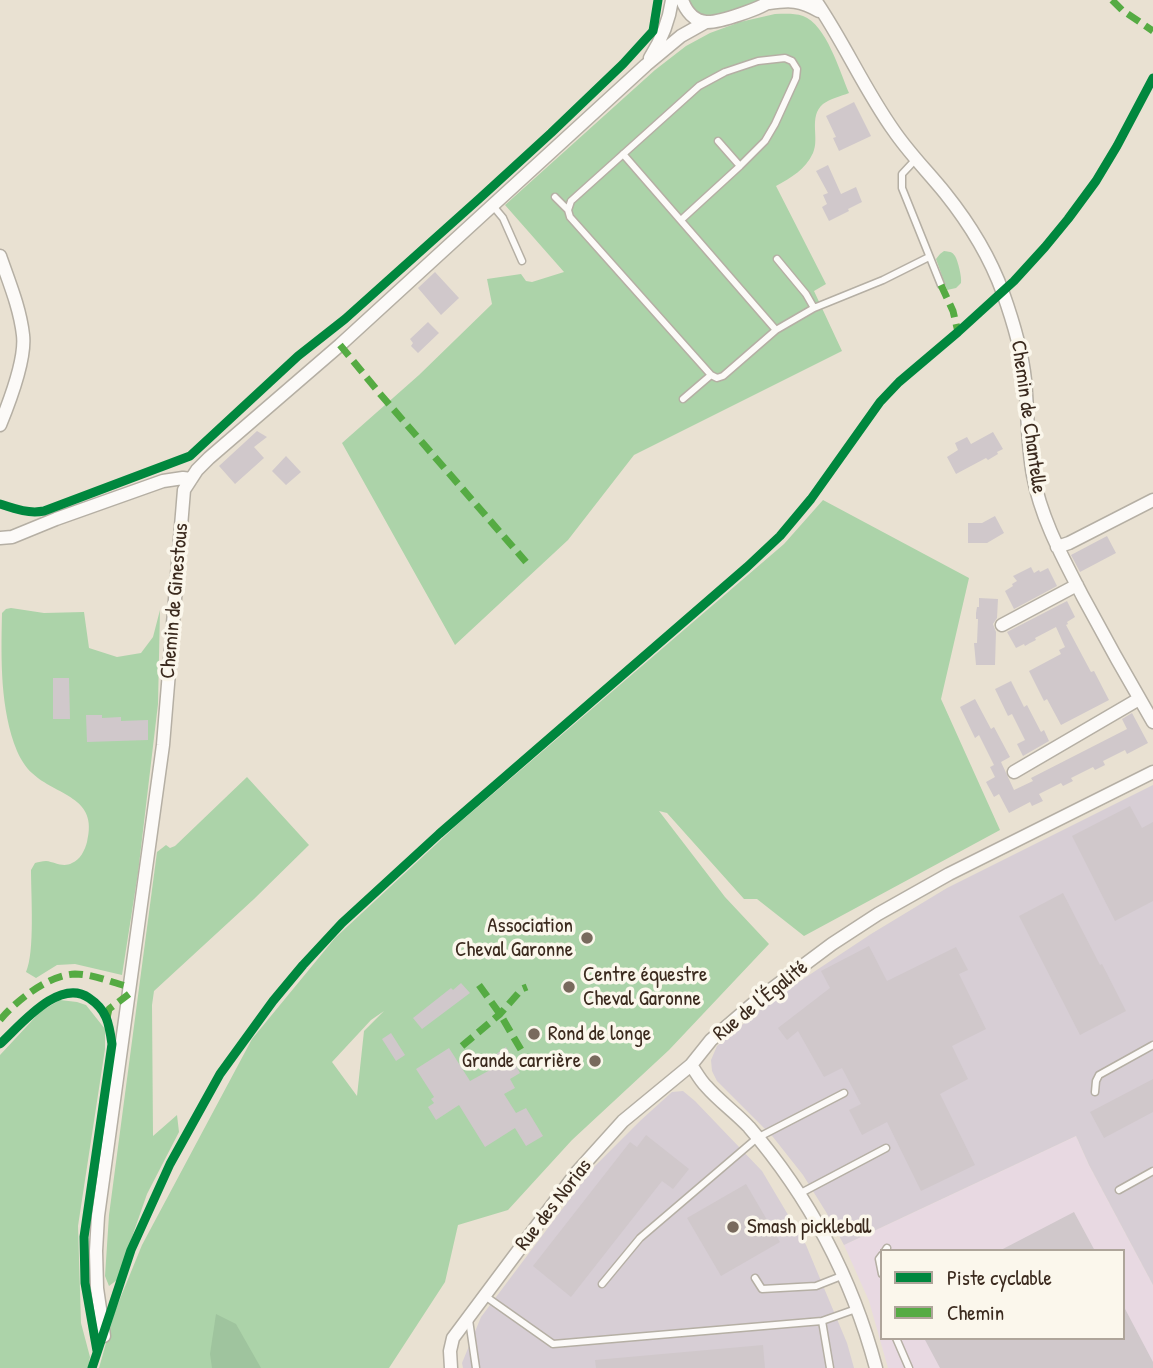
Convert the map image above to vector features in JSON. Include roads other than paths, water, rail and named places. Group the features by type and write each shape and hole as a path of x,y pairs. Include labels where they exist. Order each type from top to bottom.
{"street":[{"name":"Chemin de Ginestous","path":"646,65 661,40 672,0"},
{"path":"682,0 692,17 706,22"},
{"name":"Chemin de Chantelle","path":"815,0 877,107 945,193 986,254 1003,291 1015,331 1024,378 1033,478 1046,521 1118,664 1153,723"},
{"name":"Chemin de Ginestous","path":"104,1336 97,1289 98,1216 163,745 184,490 209,458 340,345 646,65 681,36 706,22 750,11 770,1"},
{"path":"770,1 797,1 823,13"},
{"path":"0,256 24,337 14,386 0,425"},
{"path":"0,538 12,537 163,481 191,479"},
{"path":"1057,547 1153,500"},
{"path":"1002,625 1077,585"},
{"path":"1014,772 1139,699"},
{"name":"Rue de l'Égalité","path":"691,1065 710,1040 761,997 832,944 878,914 949,874 1153,772"},
{"path":"691,1065 706,1086 757,1138 812,1213 844,1275 858,1309 876,1368"},
{"name":"Rue des Norias","path":"452,1368 450,1351 453,1338 577,1172 623,1121 691,1065"}],"lane":[{"path":"568,210 571,201 699,86 725,72 768,60 785,58 792,61 797,69 796,78 765,141 681,220"},
{"path":"718,141 740,166"},
{"path":"623,155 776,330"},
{"path":"916,159 902,174 902,188 941,285"},
{"path":"555,197 711,375 717,378 723,376 776,330 814,308 929,257"},
{"path":"493,206 503,218 522,261"},
{"path":"777,259 806,293 814,308"},
{"path":"682,399 711,375"},
{"path":"1095,1092 1099,1075 1153,1045"},
{"path":"602,1284 640,1238 757,1138 844,1093"},
{"path":"799,1194 886,1148"},
{"path":"1119,1190 1153,1171"},
{"path":"755,1278 762,1289 816,1286 844,1275"},
{"path":"485,1296 553,1345 822,1321 858,1309"},
{"path":"468,1318 476,1368"},
{"path":"822,1321 830,1368"},
{"path":"897,1340 909,1368"}],"place":[{"name":"Association Cheval Garonne","path":"587,938"},
{"name":"Centre équestre Cheval Garonne","path":"569,987"},
{"name":"Rond de longe","path":"534,1034"},
{"name":"Grande carrière","path":"595,1061"},
{"name":"Smash pickleball","path":"733,1227"}]}
